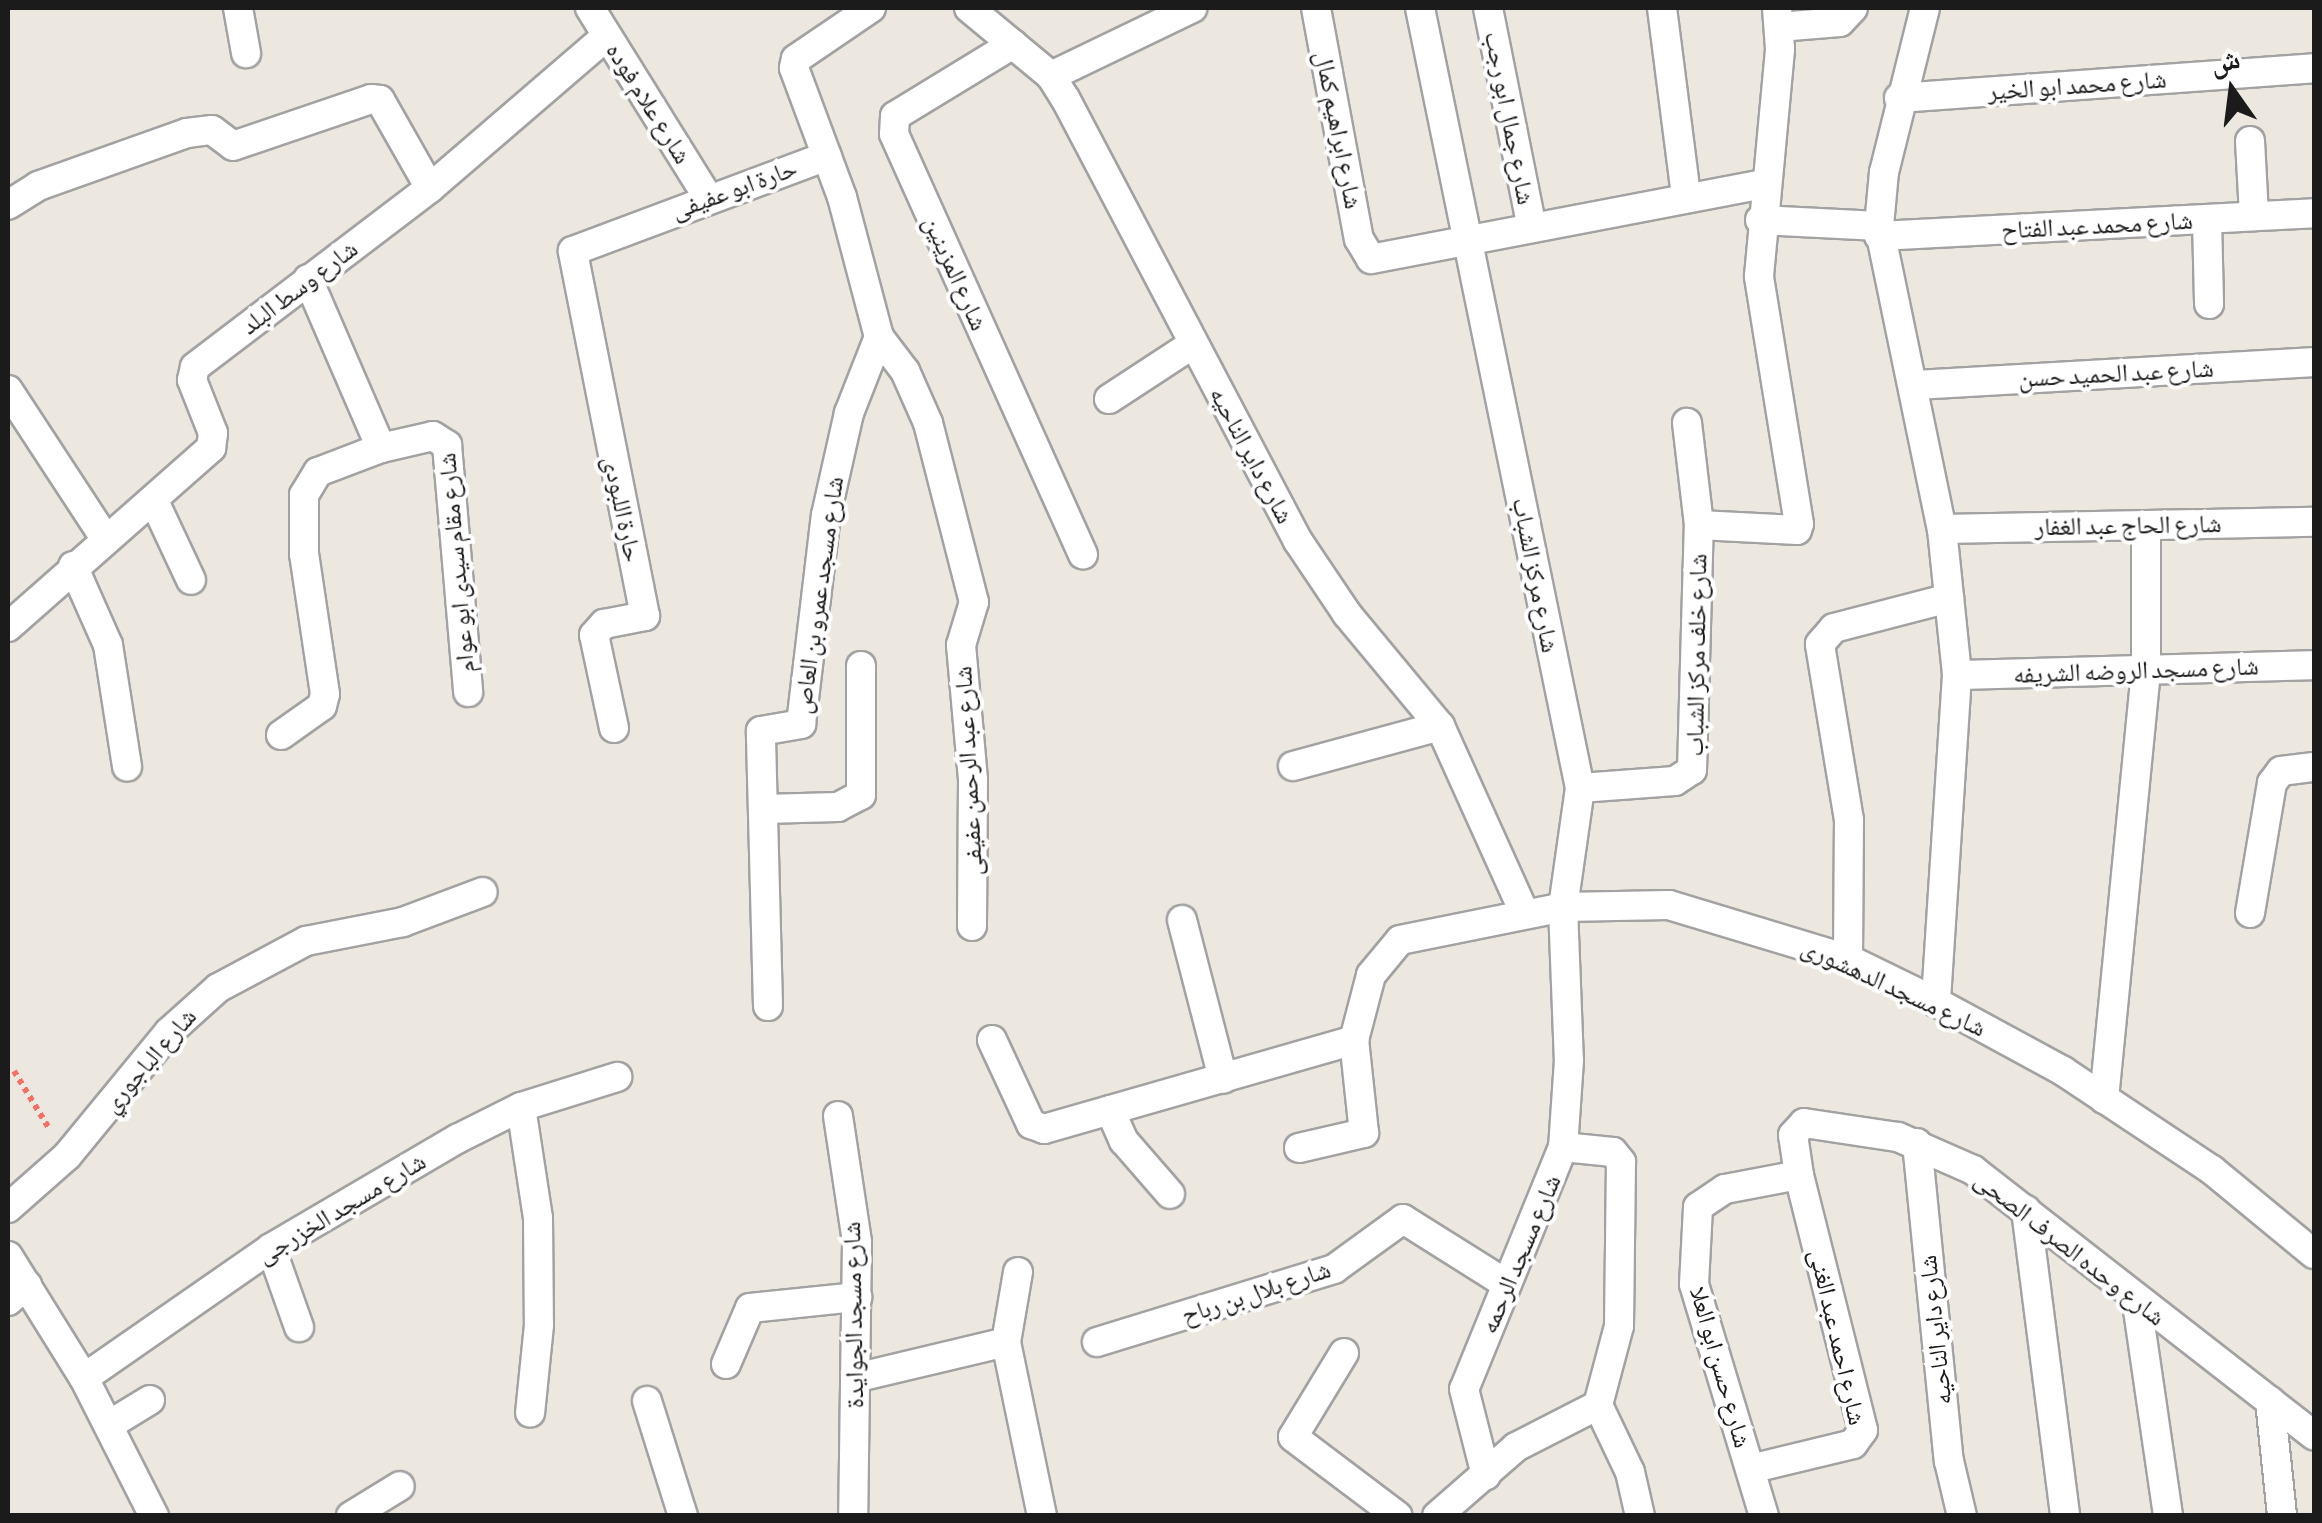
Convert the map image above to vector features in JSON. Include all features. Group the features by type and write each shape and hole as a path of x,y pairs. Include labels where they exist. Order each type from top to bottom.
{"street":[{"path":"238,8 246,53"},
{"name":"حارة ابو عفيفى","path":"574,251 827,156 794,63 872,8"},
{"name":"شارع داير الناحيه","path":"969,8 1050,76 1298,541 1347,614 1440,726 1524,912"},
{"path":"1050,76 1192,8"},
{"name":"شارع ابراهيم كمال","path":"1316,8 1364,251 1381,262 1467,244"},
{"name":"شارع مركز الشباب","path":"1420,8 1580,788 1563,906"},
{"name":"شارع جمال ابو رجب","path":"1488,8 1532,228"},
{"path":"1662,8 1686,196"},
{"path":"1699,525 1797,530 1799,524 1762,312 1760,220 1778,17 1840,22 1853,8"},
{"path":"1925,8 1900,98 1879,231 1916,386 1942,529 1957,675 1936,1002"},
{"name":"شارع وسط البلد","path":"11,623 73,566 154,502 213,441 192,380 195,367 430,188 599,16"},
{"name":"شارع علام فوده","path":"599,16 709,198"},
{"name":"شارع المزينين","path":"1013,44 895,116 894,134 1082,555"},
{"name":"شارع محمد ابو الخير","path":"1900,98 2314,68"},
{"path":"8,205 38,186 187,133 212,130 224,145 233,146 371,98 380,100 430,188"},
{"path":"2250,141 2254,216"},
{"name":"شارع عبد الرحمن عفيفى","path":"827,156 879,337 905,371 928,423 974,602 961,645 974,780 972,926"},
{"path":"1467,244 1686,196 1763,184"},
{"name":"شارع محمد عبد الفتاح","path":"1760,220 1879,231 2314,213"},
{"path":"2207,220 2209,304"},
{"name":"حارة اللبودى","path":"574,251 645,616 604,624 594,635 614,728"},
{"path":"281,735 324,700 304,554 304,495 318,472 381,448 308,279"},
{"name":"شارع مسجد عمرو بن العاص","path":"768,1006 761,731 801,724 826,514 849,413 879,337"},
{"path":"1109,398 1193,344"},
{"name":"شارع عبد الحميد حسن","path":"1916,386 2314,362"},
{"path":"8,390 106,540"},
{"name":"شارع خلف مركز الشباب","path":"1580,788 1675,781 1692,770 1699,525 1687,424"},
{"name":"شارع مقام سيدى ابو عوام","path":"381,448 433,436 447,445 468,692"},
{"path":"154,502 191,580"},
{"name":"شارع الحاج عبد الغفار","path":"1942,529 2314,522"},
{"path":"2104,1099 2146,670 2146,525"},
{"path":"73,566 108,645 128,767"},
{"path":"8,589 11,623"},
{"path":"1848,959 1849,820 1820,644 1834,628 1949,598"},
{"path":"763,809 838,808 861,796 861,666"},
{"name":"شارع مسجد الروضه الشريفه","path":"1957,675 2314,666"},
{"path":"1293,766 1440,726"},
{"path":"2250,912 2272,783 2281,771 2314,767"},
{"name":"شارع الباجوري","path":"8,1208 67,1156 169,1032 218,988 306,941 404,922 483,892"},
{"name":"شارع مسجد الدهشورى","path":"1354,1040 1371,975 1387,952 1412,935 1563,906 1669,904 1848,959 1936,1002 2104,1099 2212,1170 2314,1254"},
{"name":"شارع مسجد الرحمه","path":"1486,1475 1463,1397 1505,1282 1564,1147 1569,1060 1563,906"},
{"path":"1182,920 1224,1079"},
{"path":"992,1040 1035,1128 1224,1079 1354,1040 1364,1133 1299,1148"},
{"name":"شارع مسجد الخزرجى","path":"84,1378 271,1248 521,1107 617,1076"},
{"path":"521,1107 538,1218 539,1325 530,1413"},
{"path":"1110,1110 1134,1156 1170,1194"},
{"name":"شارع مسجد الجوايدة","path":"838,1116 856,1242 853,1516"},
{"name":"شارع وحده الصرف الصحى","path":"1798,1124 1916,1142 1973,1170 2137,1303 2314,1435"},
{"name":"شارع احمد عبد الغنى","path":"1750,1468 1853,1444 1863,1430 1800,1175 1798,1124"},
{"name":"شارع داير الناحيه","path":"1916,1142 1942,1402 1962,1516"},
{"path":"1564,1147 1613,1152 1621,1162 1619,1326 1598,1405 1630,1472 1640,1516"},
{"name":"شارع حسن ابو العلا","path":"1764,1516 1694,1284 1698,1207 1725,1189 1800,1175"},
{"path":"2026,1210 2065,1516"},
{"name":"شارع بلال بن رباح","path":"1097,1342 1334,1269 1403,1219 1505,1282"},
{"path":"271,1248 299,1327"},
{"path":"8,1256 17,1294 84,1378 154,1516"},
{"path":"1018,1272 1006,1342 1042,1516"},
{"path":"726,1364 750,1308 856,1297"},
{"path":"2137,1303 2168,1516"},
{"path":"855,1378 1006,1342"},
{"path":"1344,1353 1292,1438 1398,1516"},
{"path":"109,1426 150,1400"},
{"path":"647,1401 683,1516"},
{"path":"2270,1401 2282,1516"},
{"path":"1436,1516 1532,1437 1598,1405"},
{"path":"351,1516 400,1486"}],"path":[{"path":"14,1072 67,1156"}]}
